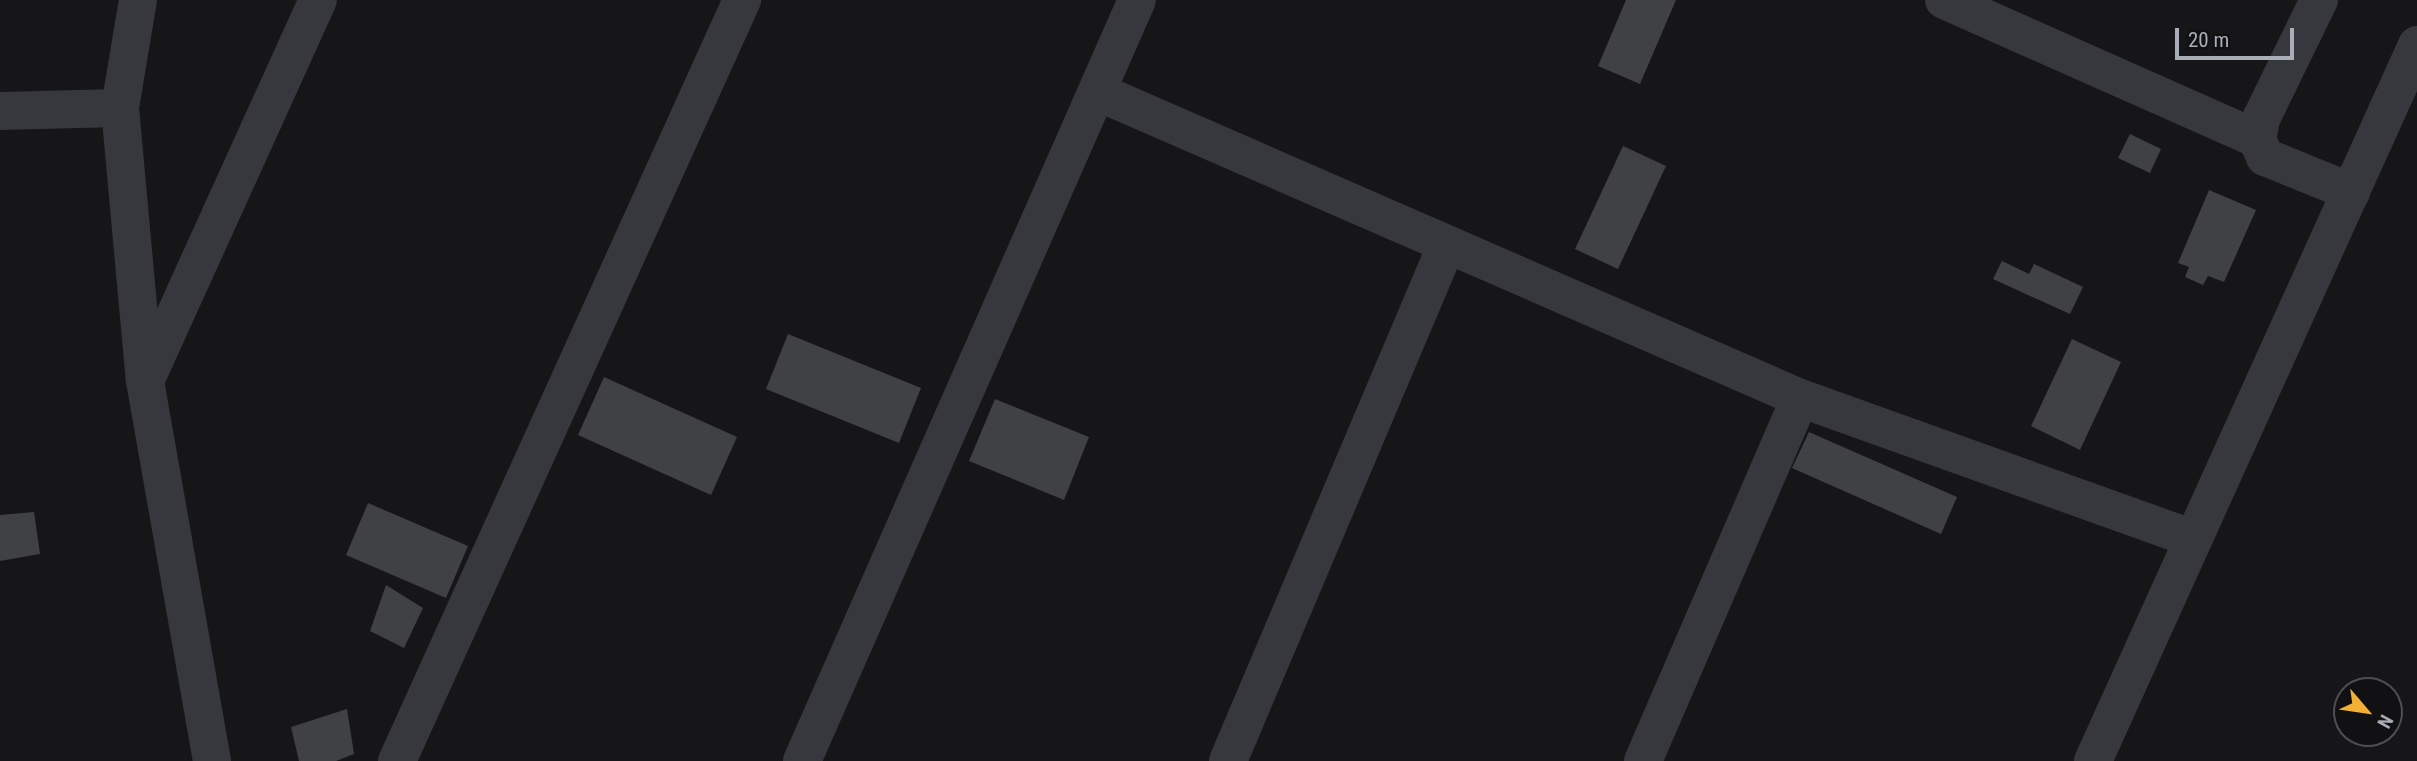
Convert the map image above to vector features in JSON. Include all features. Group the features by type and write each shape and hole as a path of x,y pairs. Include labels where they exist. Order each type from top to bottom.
{"street":[{"path":"138,0 120,108 145,381 212,761"},
{"path":"145,381 318,0"},
{"path":"397,761 742,0"},
{"path":"802,761 1137,0"},
{"path":"1944,0 2257,139"},
{"path":"2319,0 2261,119 2257,139 2265,157 2351,191"},
{"path":"2093,761 2417,45"},
{"path":"1098,92 1800,398 2193,539"},
{"path":"0,111 120,108"},
{"path":"1228,761 1447,244"},
{"path":"1643,761 1800,398"}],"building":[{"path":"1626,0 1676,0 1640,84 1598,66"},
{"path":"2130,134 2161,149 2150,173 2118,158"},
{"path":"1623,146 1666,166 1618,269 1575,249"},
{"path":"2209,190 2256,210 2224,282 2208,276 2203,285 2185,277 2189,267 2178,263"},
{"path":"2002,261 2029,274 2034,264 2083,287 2070,314 1993,279"},
{"path":"788,334 921,388 899,443 766,389"},
{"path":"2072,339 2121,362 2080,450 2031,426"},
{"path":"604,377 737,437 711,495 578,435"},
{"path":"995,399 1089,437 1064,500 969,461"},
{"path":"1809,432 1957,497 1941,534 1792,468"},
{"path":"368,503 468,546 446,598 346,555"},
{"path":"34,512 40,554 0,561 0,515"},
{"path":"386,585 423,608 404,648 370,631"},
{"path":"347,709 354,754 336,761 299,761 291,727"}]}
